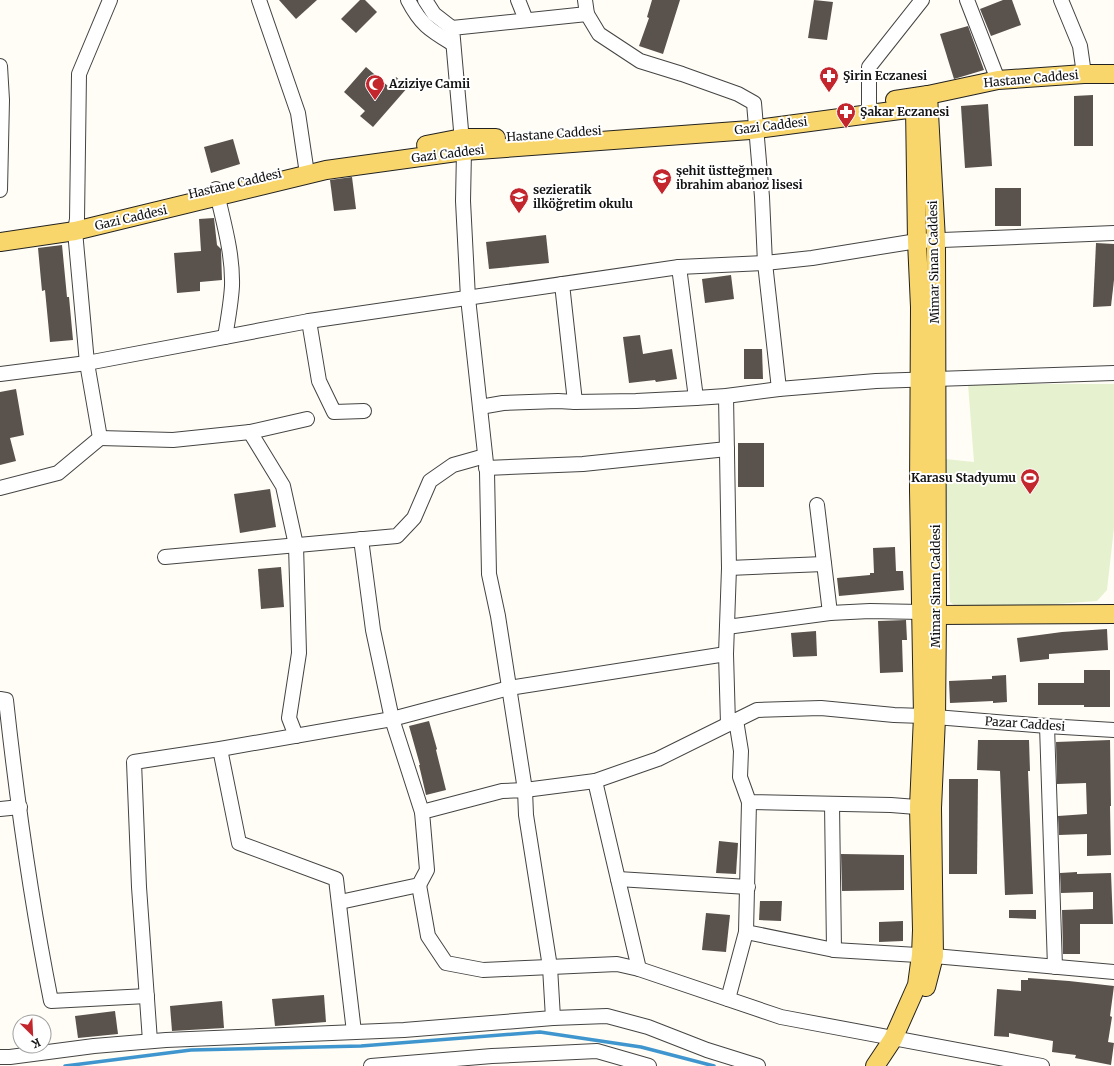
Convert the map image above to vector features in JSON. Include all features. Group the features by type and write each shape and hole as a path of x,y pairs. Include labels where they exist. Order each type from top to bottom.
{"main road":[{"name":"Hastane Caddesi","path":"0,231 76,225 217,193 306,167 528,137 756,123 868,110 998,80 1084,74 1114,74"},
{"path":"868,110 915,108 928,95"},
{"name":"Mimar Sinan Caddesi","path":"887,1066 897,1040 928,984 925,807 930,717 927,379 936,240 928,95"},
{"path":"915,108 917,240"},
{"name":"Gazi Caddesi","path":"217,193 326,170 463,145"},
{"path":"0,242 76,225"},
{"name":"Mimar Sinan Caddesi","path":"917,240 920,306 927,379"},
{"path":"929,613 1114,614"},
{"name":"Mimar Sinan Caddesi","path":"874,1066 897,1040"}],"street":[{"path":"100,438 87,363 76,225 79,74 110,0"},
{"path":"258,0 298,113 306,167"},
{"path":"408,0 416,15 428,28 454,44"},
{"path":"424,0 434,14 452,28 526,20 586,7 599,34 640,61 738,94 754,104 765,262 779,389"},
{"path":"518,0 526,20"},
{"path":"868,110 869,67 922,0"},
{"path":"967,0 998,80"},
{"path":"1062,0 1080,46 1084,74"},
{"path":"452,28 463,145 463,201 468,298 486,462 489,574 498,616 525,790 526,815 550,966 553,1018"},
{"path":"0,66 2,100 0,190"},
{"path":"217,193 229,251 232,285 225,337"},
{"path":"0,374 87,363 309,322 679,267 812,258 917,240 1114,233"},
{"path":"679,267 696,398"},
{"path":"562,284 575,402"},
{"path":"309,322 319,381 334,412 364,410"},
{"path":"480,407 503,403 558,401 636,402 726,396 779,389 876,381 1114,373"},
{"path":"726,396 729,568 726,654 732,722 741,751 740,777 749,802 746,932 728,999"},
{"path":"0,488 58,473 100,438 173,440 250,432 307,419"},
{"path":"250,432 283,486 296,545 299,653 289,718 296,736"},
{"path":"166,557 397,536 414,518 430,481 453,465 486,462 583,464 727,449"},
{"path":"817,505 830,613"},
{"path":"361,539 373,630 392,719 422,812 427,870 419,885 428,936 446,963 483,970 617,964 639,969 781,1018 1042,1066"},
{"path":"729,568 824,564"},
{"path":"727,627 830,613 929,613"},
{"path":"150,1041 139,887 134,762 220,749 392,719 509,688 726,654"},
{"path":"0,699 6,700 38,936 51,1001 147,996"},
{"name":"Pazar Caddesi","path":"422,812 502,791 525,790 595,781 658,759 756,710 821,708 894,715 1114,730"},
{"path":"1047,726 1054,967"},
{"path":"220,749 239,843 336,879 340,902 354,1032"},
{"path":"595,781 639,969"},
{"path":"749,802 925,807"},
{"path":"832,804 834,950"},
{"path":"0,809 20,807"},
{"path":"618,878 748,887"},
{"path":"340,902 419,885"},
{"path":"746,932 834,950 928,955 1114,972"},
{"path":"0,1057 150,1041 404,1030 553,1018 607,1016 648,1026 707,1050 758,1066"},
{"path":"371,1066 492,1056 555,1060 598,1051 640,1062 649,1066"}],"green space":[{"name":"Karasu Stadyumu","path":"968,384 1114,384 1114,528 1107,590 1097,601 961,611 950,602 945,459 974,462"}],"building":[{"path":"279,0 317,0 296,19"},
{"path":"360,0 365,0 377,12 356,33 341,19"},
{"path":"652,0 680,0 663,54 639,46 649,18 647,17"},
{"path":"814,0 833,2 827,40 808,38"},
{"path":"1003,0 1012,0 1021,25 991,36 980,9"},
{"path":"968,26 984,70 954,79 940,34"},
{"name":"Aziziye Camii","path":"366,67 389,87 396,77 408,87 373,127 360,116 365,111 344,92"},
{"path":"1093,95 1093,146 1074,146 1074,96"},
{"path":"988,104 992,166 965,168 961,106"},
{"path":"233,139 240,164 211,173 204,147"},
{"path":"352,177 356,209 334,211 330,180"},
{"path":"995,188 1021,188 1021,226 995,226"},
{"path":"214,218 217,245 221,249 222,280 200,282 200,291 177,293 174,253 201,251 199,219"},
{"path":"546,235 549,263 489,269 486,242"},
{"path":"1096,243 1114,244 1114,280 1111,306 1093,307"},
{"path":"62,245 73,340 50,342 45,290 42,291 38,248"},
{"path":"731,275 734,299 705,303 702,279"},
{"path":"640,335 643,354 672,349 677,379 656,382 655,380 629,383 623,337"},
{"path":"744,349 762,349 763,379 744,379"},
{"path":"16,389 24,435 10,438 16,461 0,465 0,392"},
{"path":"738,443 764,443 764,487 738,487"},
{"path":"270,489 276,527 240,533 234,494"},
{"path":"895,547 896,571 903,571 904,590 839,596 837,578 870,575 870,573 874,573 873,548"},
{"path":"281,567 284,607 261,609 258,569"},
{"path":"906,620 907,640 902,640 903,672 880,673 878,621"},
{"path":"1107,629 1108,650 1049,654 1049,659 1020,662 1017,638 1062,632"},
{"path":"816,631 817,656 793,657 791,633"},
{"path":"1084,670 1110,670 1110,707 1084,707 1084,705 1038,705 1038,683 1084,683"},
{"path":"1006,675 1007,702 993,703 993,701 950,703 949,681 992,679 992,676"},
{"path":"429,721 446,790 426,795 420,765 409,726"},
{"path":"978,740 1029,740 1030,771 1028,771 1033,894 1005,895 1000,771 977,770"},
{"path":"1110,740 1111,855 1087,856 1087,834 1059,835 1058,816 1087,814 1086,783 1057,784 1056,742"},
{"path":"949,779 978,779 977,874 949,874"},
{"path":"719,841 738,843 736,874 716,873"},
{"path":"841,854 904,855 904,890 842,891"},
{"path":"1077,872 1077,874 1111,873 1113,924 1080,924 1080,954 1063,954 1062,910 1093,909 1093,892 1061,893 1060,873"},
{"path":"760,901 782,901 781,921 759,920"},
{"path":"1009,910 1036,910 1036,919 1009,918"},
{"path":"706,913 730,915 726,952 702,950"},
{"path":"903,921 903,941 879,942 879,922"},
{"path":"1028,978 1114,986 1110,1016 1112,1017 1108,1042 1114,1043 1111,1065 1075,1058 1076,1055 1052,1052 1053,1041 1009,1033 1009,1037 994,1036 997,989 1021,991 1021,980 1028,980"},
{"path":"324,995 326,1022 275,1026 272,999"},
{"path":"222,1001 224,1028 172,1031 170,1006"},
{"path":"115,1011 118,1034 78,1038 75,1016"}],"waterway":[{"path":"65,1066 191,1050 361,1046 540,1032 641,1047 714,1066"}],"place":[{"name":"Şirin Eczanesi","path":"829,93"},
{"name":"Aziziye Camii","path":"375,101"},
{"name":"Şakar Eczanesi","path":"846,129"},
{"name":"şehit üstteğmen ibrahim abanoz lisesi","path":"662,195"},
{"name":"sezieratik ilköğretim okulu","path":"519,214"},
{"name":"Karasu Stadyumu","path":"1030,495"}]}
